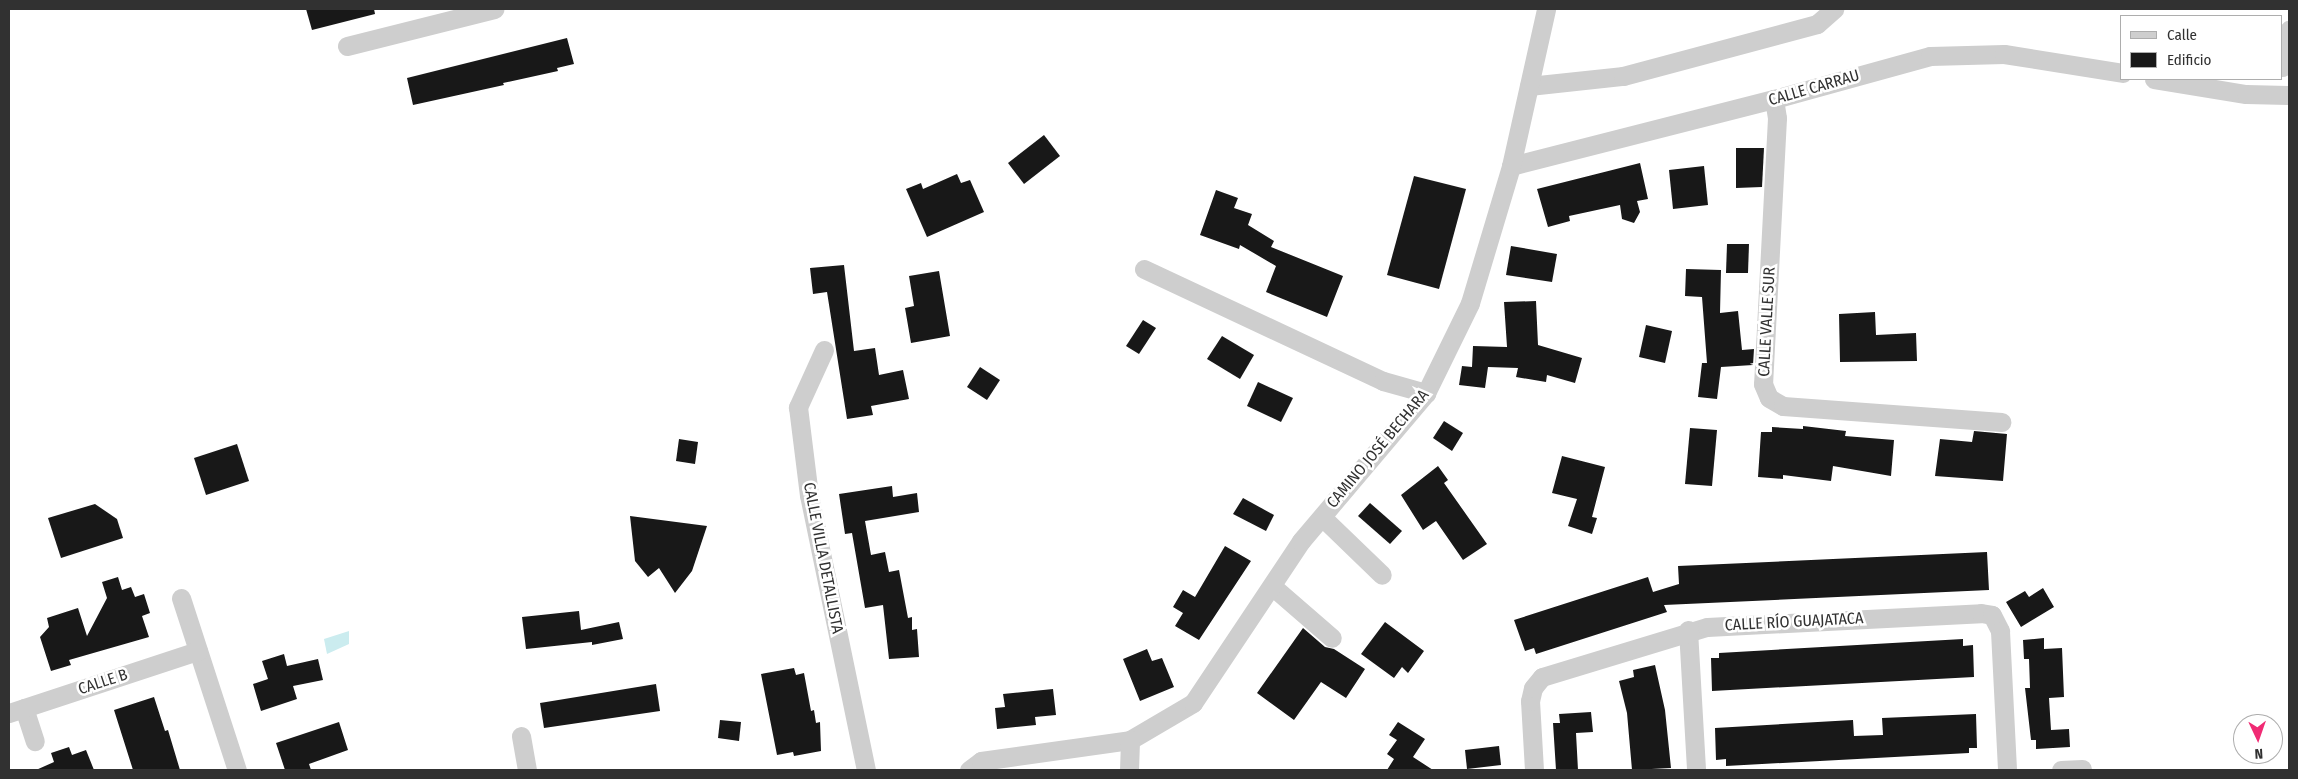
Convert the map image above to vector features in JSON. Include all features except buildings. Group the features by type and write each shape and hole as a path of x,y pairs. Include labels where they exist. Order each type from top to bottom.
{"street":[{"path":"347,46 494,9"},
{"name":"CAMINO JOSÉ BECHARA","path":"1130,740 1193,704 1272,586 1322,517 1426,393 1470,303 1511,166 1546,9"},
{"path":"1529,86 1623,76 1817,24 1834,9"},
{"path":"2283,62 2289,30"},
{"name":"CALLE CARRAU","path":"1511,166 1774,100 1930,56 2004,54 2120,74"},
{"path":"2160,80 2246,94 2282,90"},
{"name":"CALLE VALLE SUR","path":"1774,100 1777,118 1763,384 1769,398 1783,406 2001,422"},
{"path":"1144,269 1383,381 1426,393"},
{"name":"CALLE VILLA DETALLISTA","path":"824,350 798,407 809,495 866,770"},
{"path":"1322,517 1382,575"},
{"path":"1272,586 1332,638"},
{"path":"180,598 237,770"},
{"name":"CALLE RÍO GUAJATACA","path":"1534,770 1530,701 1533,688 1542,677 1688,630 1981,613 1992,615 2000,631 2007,770"},
{"path":"1688,630 1696,770"},
{"name":"CALLE B","path":"16,710 198,651"},
{"path":"16,710 35,742"},
{"path":"521,736 527,770"},
{"path":"969,770 982,761 1130,740 1129,770"},
{"path":"2061,770 2082,769"}],"water":[{"path":"349,631 349,644 327,654 324,639"}]}
